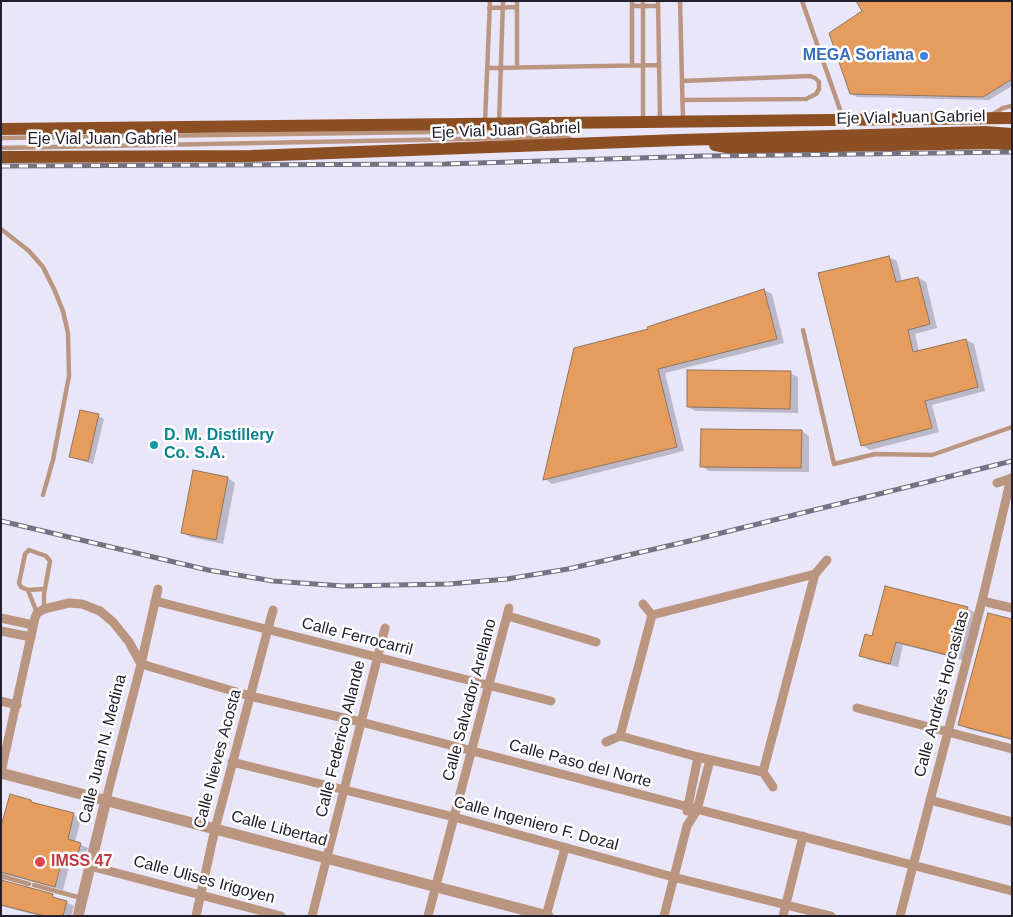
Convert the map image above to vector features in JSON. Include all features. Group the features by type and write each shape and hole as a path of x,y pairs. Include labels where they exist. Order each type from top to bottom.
{"main road":[{"name":"Eje Vial Juan Gabriel","path":"1,129 1012,118"},
{"name":"Eje Vial Juan Gabriel","path":"1,157 251,156 678,140 985,132 1012,134"},
{"path":"678,140 732,148 996,143 1012,145"}],"street":[{"path":"997,483 1011,478"},
{"name":"Calle Andrés Horcasitas","path":"900,916 982,601 1011,478"},
{"path":"773,787 764,772 814,574 826,560"},
{"path":"652,615 814,574"},
{"name":"Calle Juan N. Medina","path":"78,916 158,589"},
{"path":"982,601 1012,608"},
{"name":"Calle Ferrocarril","path":"155,602 551,701"},
{"path":"1,772 33,625 41,611 76,603 100,611 121,632 141,664"},
{"path":"643,604 652,615"},
{"name":"Calle Nieves Acosta","path":"196,916 215,829 273,610"},
{"name":"Calle Salvador Arellano","path":"428,916 508,612 596,642"},
{"path":"620,736 652,615"},
{"path":"1,618 33,625"},
{"name":"Calle Federico Allande","path":"312,916 385,628"},
{"path":"1,630 31,637"},
{"name":"Calle Paso del Norte","path":"141,664 250,696 361,722 1012,891"},
{"path":"1,701 17,705"},
{"path":"857,708 1012,749"},
{"path":"606,742 620,736 764,772"},
{"path":"664,916 687,826 686,807 698,757"},
{"path":"687,826 698,810 710,760"},
{"name":"Calle Ingeniero F. Dozal","path":"232,762 454,817 673,877 831,916"},
{"name":"Calle Libertad","path":"1,772 547,916"},
{"path":"930,800 1012,822"},
{"path":"782,916 803,836"},
{"path":"547,916 565,848"},
{"name":"Calle Ulises Irigoyen","path":"90,866 280,916"}],"lane":[{"path":"484,124 490,1"},
{"path":"499,124 503,1"},
{"path":"517,1 517,67"},
{"path":"680,1 683,122"},
{"path":"802,1 844,120"},
{"path":"632,65 632,4 658,4 660,122"},
{"path":"643,4 643,122"},
{"path":"489,8 517,7"},
{"path":"488,68 659,64"},
{"path":"682,81 810,76 819,82 819,89 816,94 806,99 682,100"},
{"path":"988,118 998,110 1012,106"},
{"path":"1,138 574,130 587,123"},
{"path":"1,148 566,137 583,144"},
{"path":"1,229 29,251 43,267 63,311 68,333 69,376 53,460 44,495"},
{"path":"802,330 834,464 875,454 932,455 1012,427"},
{"path":"41,611 45,589 50,561 46,556 32,550 25,554 19,583 21,587 28,590 45,589"},
{"path":"28,590 41,611"},
{"path":"1,876 82,898"}],"building":[{"name":"MEGA Soriana","path":"856,1 1012,1 1012,79 983,97 850,94 829,33 862,11"},
{"path":"889,256 896,282 918,277 930,324 908,330 913,352 966,339 978,387 925,401 932,428 861,446 818,273"},
{"path":"764,289 777,339 658,369 677,447 543,480 574,348 648,329 647,327"},
{"path":"687,370 791,371 790,409 687,407"},
{"path":"80,410 99,414 88,461 69,457"},
{"path":"701,429 802,430 801,468 700,467"},
{"path":"193,470 228,477 216,540 181,533"},
{"path":"885,586 968,607 955,657 896,642 890,664 859,656 865,634 872,636"},
{"path":"988,613 1012,619 1012,739 958,725"},
{"path":"10,794 31,800 31,802 74,813 68,839 81,843 75,863 62,860 55,887 1,872 1,826"},
{"path":"1,880 53,894 52,897 67,901 63,916 45,916 1,905"}],"railway":[{"path":"1,166 445,164 704,156 1012,152"},
{"path":"1,521 208,570 273,581 343,586 449,584 507,579 568,569 1012,461"}],"place":[{"name":"MEGA Soriana","path":"924,56"},
{"name":"D. M. Distillery Co. S.A.","path":"154,445"},
{"name":"IMSS 47","path":"40,862"}]}
